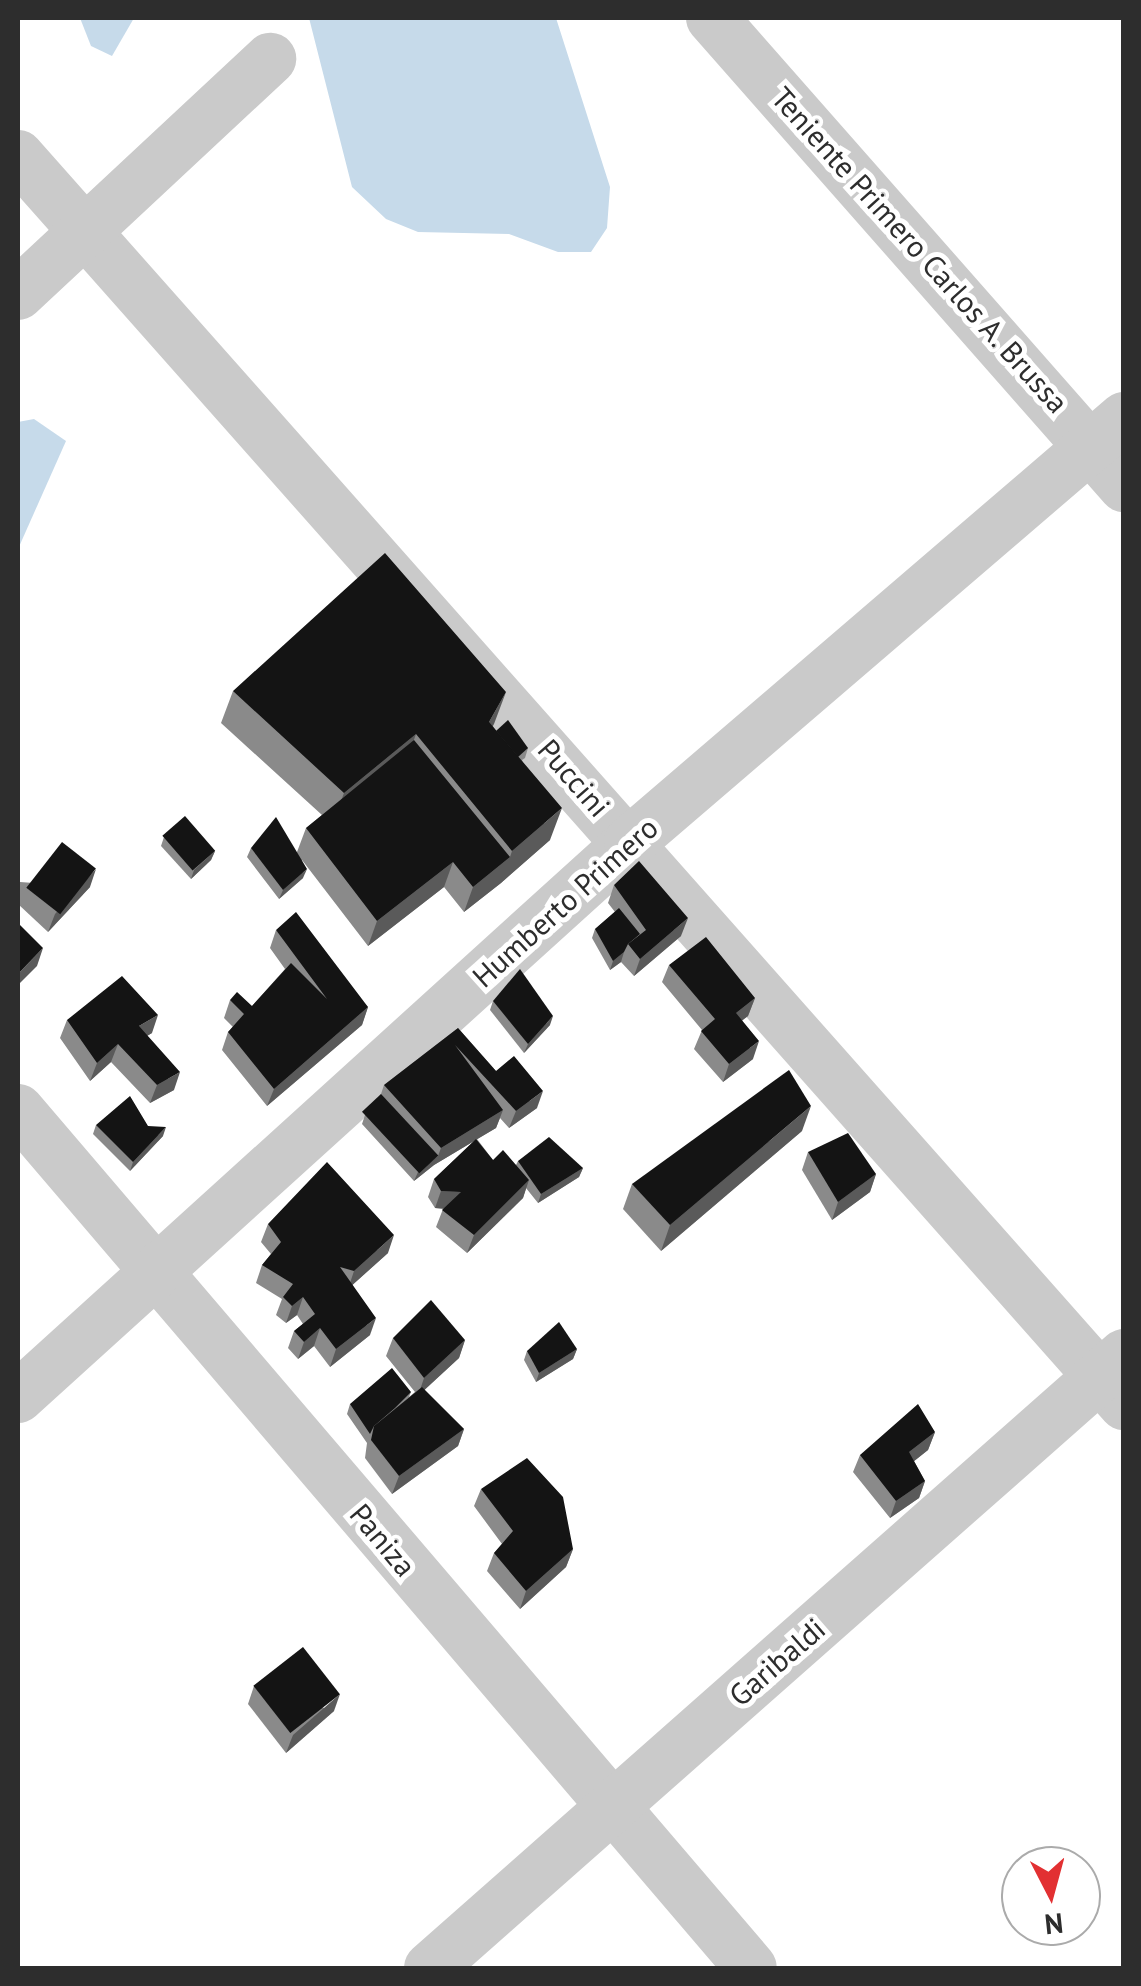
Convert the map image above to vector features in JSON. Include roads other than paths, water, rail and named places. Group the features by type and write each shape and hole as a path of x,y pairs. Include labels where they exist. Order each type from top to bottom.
{"street":[{"name":"Teniente Primero Carlos A. Brussa","path":"712,18 1108,431 1124,486"},
{"path":"18,294 84,228 270,59"},
{"name":"Puccini","path":"18,156 1116,1379"},
{"name":"Humberto Primero","path":"18,1398 630,842 1108,431"},
{"name":"Paniza","path":"18,1110 752,1968"},
{"name":"Garibaldi","path":"430,1968 1116,1379"}],"water":[{"path":"80,18 134,18 112,56 91,46"},
{"path":"309,18 556,18 610,187 607,228 591,252 558,252 509,234 418,232 386,219 352,187"},
{"path":"34,419 66,441 18,549 18,422"}]}
